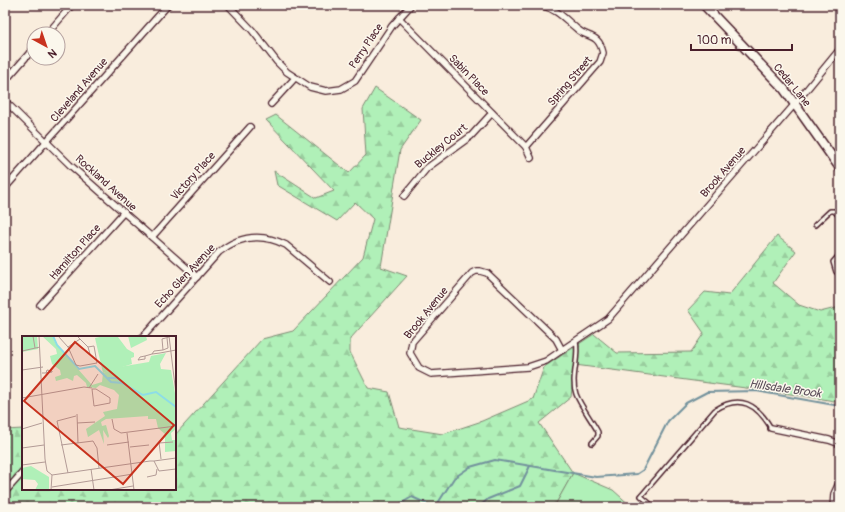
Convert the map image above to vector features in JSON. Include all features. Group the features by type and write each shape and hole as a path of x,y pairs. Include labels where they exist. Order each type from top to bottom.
{"street":[{"path":"54,26 72,5"},
{"name":"Cleveland Avenue","path":"5,188 168,5"},
{"path":"228,5 252,30 277,62 294,78 271,104"},
{"name":"Perry Place","path":"294,78 310,87 322,90 341,89 355,81 392,26 411,5"},
{"name":"Spring Street","path":"526,147 600,62 603,52 595,37 577,29 556,11 541,5"},
{"name":"Cedar Lane","path":"704,5 784,89 840,168"},
{"name":"Sabin Place","path":"399,18 526,147"},
{"name":"Brook Avenue","path":"562,350 556,339 487,274 480,271 472,273 414,339 410,348 412,358 419,368 431,374 528,367 546,361 608,319 794,105 840,49"},
{"path":"5,81 26,57"},
{"name":"Rockland Avenue","path":"5,101 47,142 197,277"},
{"name":"Buckley Court","path":"404,196 427,168 471,136 492,113"},
{"name":"Victory Place","path":"152,237 250,127"},
{"path":"526,147 531,158"},
{"name":"Hamilton Place","path":"40,305 124,212"},
{"name":"Echo Glen Avenue","path":"144,336 226,246 243,239 261,237 270,238 286,245 330,282"},
{"path":"770,428 829,440 840,444"},
{"path":"5,492 22,473"},
{"path":"833,507 834,494 840,481"}],"lane":[{"path":"815,225 830,211 834,212 840,217"},
{"path":"840,254 833,262 836,272 840,273"},
{"path":"576,341 578,350 575,386 576,395 598,432 598,436 592,443"},
{"path":"654,507 641,496 714,410 730,402 741,402 762,413 770,428"}],"green space":[{"path":"375,88 421,120 400,150 381,267 407,276 350,339 350,352 368,388 389,392 399,427 443,434 482,421 533,399 544,367 594,334 617,353 691,352 704,333 688,310 705,292 729,295 777,236 796,251 773,283 799,305 820,312 840,307 840,402 575,365 571,397 539,423 573,473 554,507 5,507 5,430 22,429 22,490 176,490 176,434 262,339 293,331 363,257 373,219 355,202 337,221 277,185 274,171 316,198 334,191 266,120 276,115 349,173 366,155 363,109"},
{"path":"573,473 613,490 632,507 554,507"}],"waterway":[{"name":"Hillsdale Brook","path":"395,507 412,497 432,506 438,503 454,478 470,467 495,460 596,477 637,474 643,470 668,421 686,403 707,392 756,391 840,406"},
{"name":"Hillsdale Brook","path":"479,507 488,499 520,486 530,466"},
{"name":"Hillsdale Brook","path":"432,506 439,507"}]}
